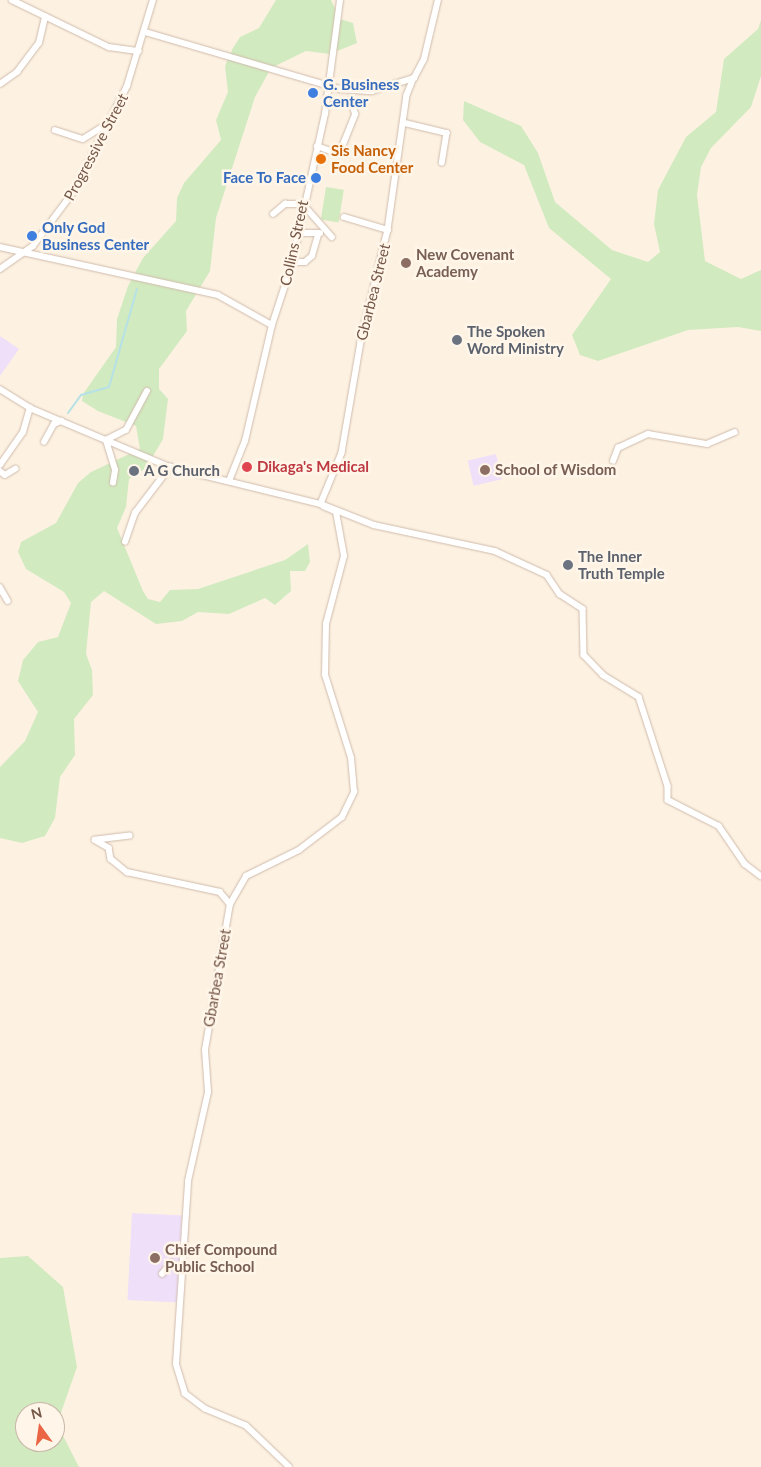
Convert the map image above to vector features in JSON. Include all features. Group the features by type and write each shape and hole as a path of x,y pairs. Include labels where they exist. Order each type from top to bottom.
{"street":[{"path":"12,0 109,47 138,51"},
{"name":"Progressive Street","path":"0,269 19,253 32,246 56,220 110,122 145,32 153,0"},
{"name":"Collins Street","path":"229,481 245,440 272,324 292,262 296,233 328,83 340,0"},
{"name":"Gbarbea Street","path":"289,1467 246,1426 205,1409 180,1386 176,1364 180,1270 188,1181 208,1092 208,1026 230,904 236,886 246,876 299,850 336,822 354,792 351,758 326,680 326,624 344,556 336,512 322,506 342,453 361,342 388,230 414,78 424,59 438,0"},
{"path":"0,84 17,72 39,43 45,17"},
{"path":"145,32 243,64 372,91 414,78"},
{"path":"316,146 331,151 342,147 355,114 351,101"},
{"path":"55,130 87,139 110,122"},
{"path":"405,123 447,133 442,163"},
{"path":"273,214 285,204 303,204 314,213 320,234 312,256 305,262 292,262"},
{"path":"344,217 388,230"},
{"path":"296,233 320,234 332,237"},
{"path":"0,247 19,253 218,295 272,324"},
{"path":"0,389 30,408 170,467 322,506 382,527 495,551 547,575 560,594 583,609 584,655 603,675 638,697 668,786 668,800 719,826 745,864 761,876"},
{"path":"106,440 126,430 147,391"},
{"path":"0,465 22,432 30,408"},
{"path":"44,442 54,424 61,421"},
{"path":"614,461 618,448 648,434 707,444 736,432"},
{"path":"106,440 115,470 113,483"},
{"path":"125,542 135,514 170,467"},
{"path":"0,471 5,475 15,469"},
{"path":"0,587 8,601"},
{"path":"130,836 95,840 108,848 111,859 127,872 220,892 230,904"},
{"path":"162,1274 171,1263 180,1270"}],"shaded area":[{"path":"0,336 19,349 0,376"},
{"name":"School of Wisdom","path":"496,454 502,479 474,486 468,461"},
{"name":"Chief Compound Public School","path":"132,1213 182,1216 177,1302 127,1300"}],"green space":[{"path":"276,0 331,0 340,19 353,23 357,43 330,54 306,51 271,68 255,97 216,218 210,271 186,311 187,331 159,369 159,389 168,399 163,439 146,468 129,479 126,507 117,528 143,591 148,599 160,602 170,590 198,589 285,560 308,544 310,562 305,571 290,571 291,591 275,605 265,598 229,614 198,612 182,621 156,624 104,591 91,602 86,654 92,670 93,695 74,719 75,755 60,777 55,818 45,836 22,843 0,838 0,767 25,741 38,712 18,681 23,660 38,642 58,637 71,603 64,592 26,569 18,552 21,542 56,523 78,483 91,472 140,449 136,426 98,411 82,401 83,394 116,347 117,319 128,286 143,258 176,221 177,198 184,183 221,140 216,120 228,92 225,66 233,48 240,37 259,28"},
{"path":"761,20 761,76 751,107 711,148 701,167 697,195 705,261 741,279 761,270 761,331 738,327 688,330 598,361 580,355 572,335 611,279 549,228 524,165 480,142 463,120 464,101 521,126 538,153 555,202 612,250 648,262 660,252 654,224 658,190 686,137 716,112 724,59 758,29"},
{"path":"326,187 344,190 339,222 321,220"},
{"path":"28,1256 63,1287 77,1367 65,1402 15,1402 15,1452 65,1452 65,1440 79,1467 0,1467 0,1258"}],"waterway":[{"path":"68,413 81,395 109,387 137,289"}],"place":[{"name":"G. Business Center","path":"313,93"},
{"name":"Sis Nancy Food Center","path":"321,159"},
{"name":"Face To Face","path":"316,178"},
{"name":"Only God Business Center","path":"32,236"},
{"name":"New Covenant Academy","path":"406,263"},
{"name":"The Spoken Word Ministry","path":"457,340"},
{"name":"Dikaga's Medical","path":"247,467"},
{"name":"School of Wisdom","path":"485,470"},
{"name":"A G Church","path":"134,471"},
{"name":"The Inner Truth Temple","path":"568,565"},
{"name":"Chief Compound Public School","path":"155,1258"}]}
